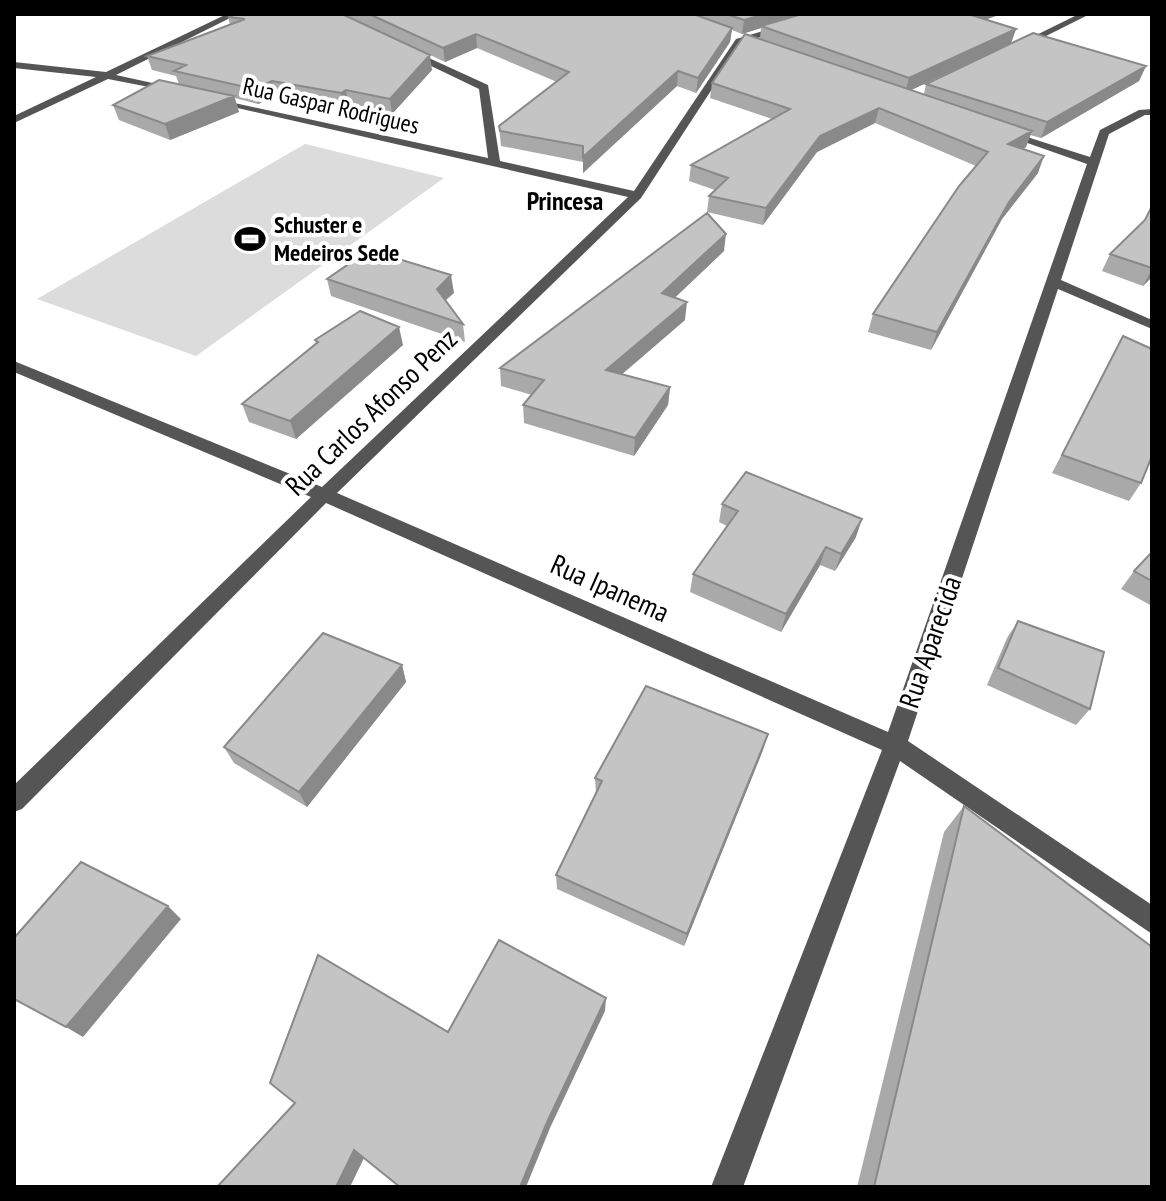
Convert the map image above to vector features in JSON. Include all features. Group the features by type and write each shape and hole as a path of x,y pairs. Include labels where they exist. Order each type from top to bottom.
{"street":[{"path":"14,120 234,14"},
{"name":"Rua Carlos Afonso Penz","path":"14,801 324,495 637,195 739,40 829,14"},
{"path":"1002,54 1086,14"},
{"path":"398,47 484,87 495,164"},
{"name":"Rua Gaspar Rodrigues","path":"14,65 105,75 637,195"},
{"name":"Rua Aparecida","path":"727,1187 895,745 1104,132 1148,112"},
{"path":"992,129 1094,162"},
{"path":"1052,281 1152,325"},
{"name":"Rua Ipanema","path":"14,366 324,495 895,745 1152,921"}],"shaded area":[{"name":"Schuster e Medeiros Sede","path":"305,144 444,178 196,356 37,299"}],"building":[{"path":"236,14 342,14 430,55 390,99 272,81 254,89 174,71 186,65 147,56 245,19 228,17"},
{"path":"369,14 693,14 732,28 698,78 678,71 583,157 583,146 500,131 499,126 569,72 476,34 443,48"},
{"path":"726,14 765,14 744,20"},
{"path":"802,14 968,14 1016,29 909,78 761,26"},
{"path":"1033,33 1146,66 1047,122 926,84"},
{"path":"745,34 1032,131 1008,144 1044,156 1009,202 937,332 873,314 959,186 988,152 879,108 820,136 766,208 709,196 728,178 691,165 790,109 712,83"},
{"path":"159,80 234,96 165,124 113,105"},
{"path":"1152,206 1152,268 1110,254 1145,220"},
{"path":"707,213 726,234 662,293 687,302 606,370 670,387 635,438 523,405 544,380 500,368"},
{"path":"369,250 451,275 437,289 463,324 327,279"},
{"path":"360,311 399,327 290,421 242,404 318,342 315,340"},
{"path":"1123,336 1152,349 1152,456 1141,483 1062,455"},
{"path":"746,472 862,519 841,554 826,547 786,614 693,574 738,511 722,504"},
{"path":"1152,552 1152,581 1134,571"},
{"path":"1018,621 1104,652 1090,709 998,668"},
{"path":"323,633 402,665 299,792 224,747"},
{"path":"646,686 768,734 687,934 556,875 602,781 595,778"},
{"path":"964,806 1152,947 1152,1187 874,1187"},
{"path":"81,862 168,906 66,1027 14,999 14,938"},
{"path":"499,940 606,998 520,1187 400,1187 354,1150 336,1187 217,1187 295,1103 270,1083 318,955 448,1032"}],"place":[{"name":"Schuster e Medeiros Sede","path":"250,239"}],"district":[{"name":"Princesa","path":"565,201"}]}
